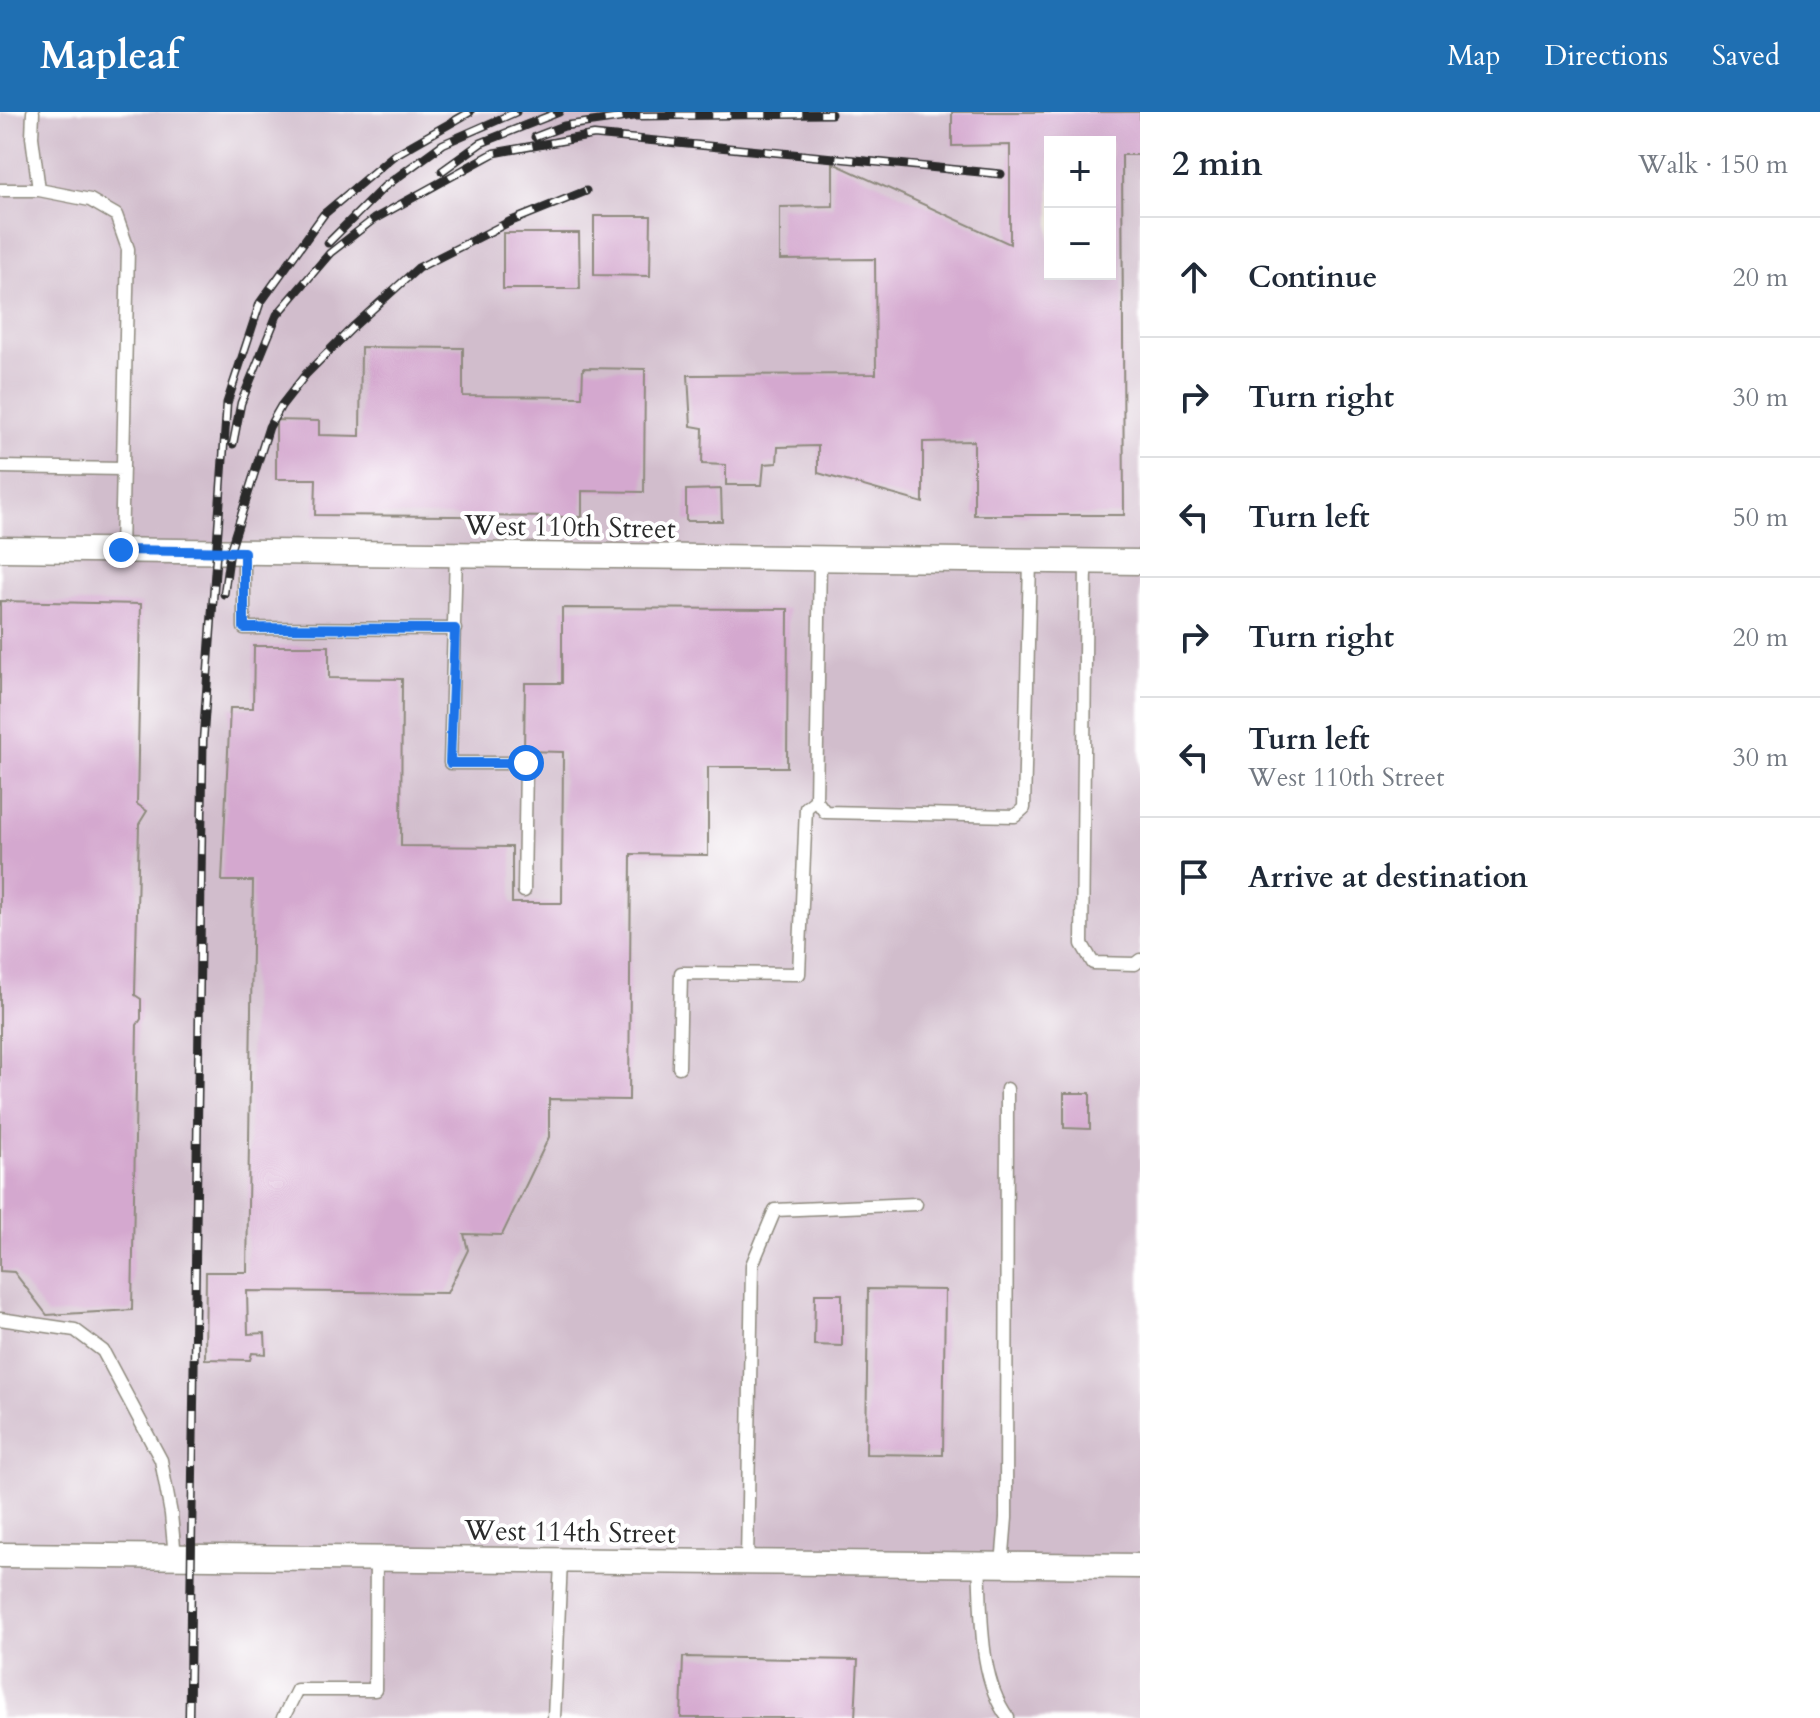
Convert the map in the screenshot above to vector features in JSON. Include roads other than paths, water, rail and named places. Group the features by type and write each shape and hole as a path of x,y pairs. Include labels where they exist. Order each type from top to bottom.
{"street":[{"name":"West 110th Street","path":"0,549 1140,562"},
{"name":"West 114th Street","path":"0,1555 1140,1566"}],"lane":[{"path":"33,112 32,137 39,190"},
{"path":"0,190 39,190 90,200 116,215 128,249 121,550"},
{"path":"0,467 123,469"},
{"path":"244,552 244,628 455,629"},
{"path":"456,554 450,763 526,763 524,891"},
{"path":"820,559 816,800 825,812 1015,816 1024,808 1030,561"},
{"path":"1086,562 1082,944 1093,963 1135,964 1140,960"},
{"path":"679,1067 681,973 799,974 806,808 816,800"},
{"path":"1007,1089 1006,1518 990,1565 987,1668 1001,1708 1008,1718"},
{"path":"747,1563 752,1265 775,1210 916,1204"},
{"path":"0,1319 75,1330 103,1351 161,1460 175,1557"},
{"path":"283,1718 297,1690 375,1690 376,1559"},
{"path":"554,1718 561,1561"}],"railway":[{"path":"189,1718 203,741 227,403 260,303 324,214 393,156 470,112"},
{"path":"328,243 384,187 443,144 516,112"},
{"path":"442,171 481,143 559,112"},
{"path":"535,137 564,126 634,116 831,114"},
{"path":"233,444 241,403 277,315 330,253 374,219 494,153 594,135 1001,174"},
{"path":"224,594 230,551 269,427 306,374 418,268 509,222 586,191"}]}
